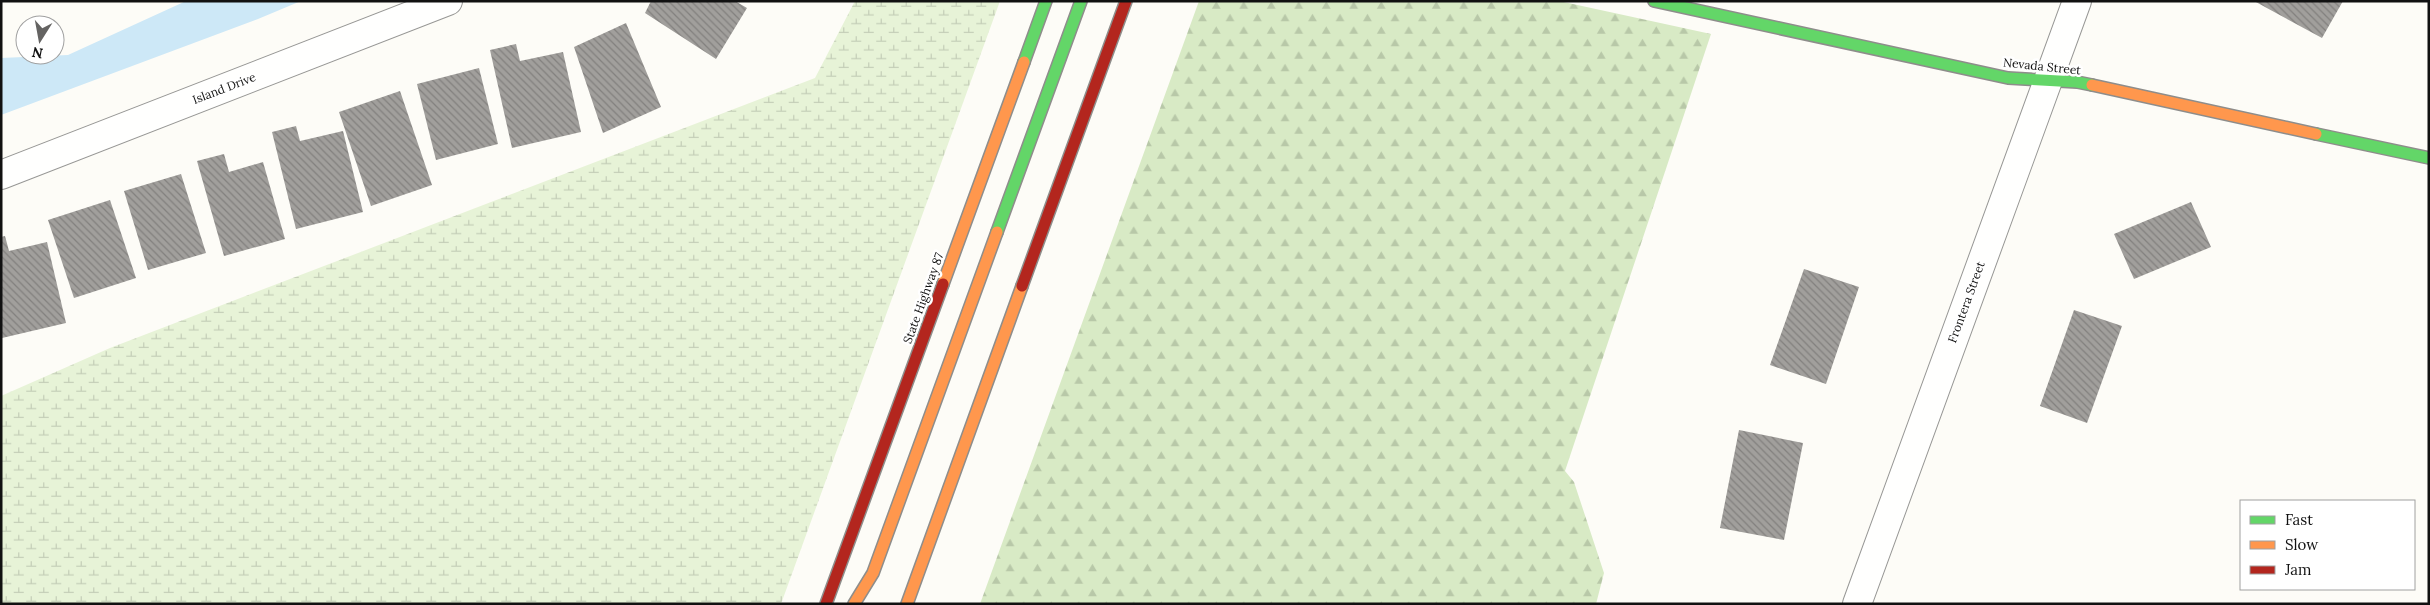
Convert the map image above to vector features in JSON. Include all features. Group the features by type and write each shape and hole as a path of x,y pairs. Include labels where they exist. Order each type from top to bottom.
{"main road":[{"name":"State Highway 87","path":"826,604 1046,1"},
{"path":"854,604 873,573 1082,1"},
{"path":"907,604 1126,1"},
{"name":"Nevada Street","path":"1654,1 2008,78 2097,86 2429,158"}],"street":[{"name":"Island Drive","path":"1,175 448,1"},
{"name":"Frontera Street","path":"1857,604 2077,1"}],"green space":[{"path":"855,1 1000,1 781,604 1,604 1,396 110,348 815,78"},
{"path":"1199,1 1559,1 1711,34 1565,471 1574,482 1604,573 1596,604 980,604"}],"water":[{"path":"186,1 301,1 258,19 1,115 1,58 15,57 15,65 65,65 65,55"}],"building":[{"path":"651,1 735,1 747,8 716,59 645,13"},
{"path":"2254,1 2343,1 2322,38"},
{"path":"626,23 661,107 603,133 574,47"},
{"path":"516,44 520,61 563,52 581,132 512,148 490,50"},
{"path":"479,68 498,144 436,160 417,84"},
{"path":"400,91 432,185 371,206 339,112"},
{"path":"296,126 300,141 343,131 363,212 296,229 272,132"},
{"path":"224,154 229,172 263,162 285,239 224,256 197,161"},
{"path":"181,174 206,253 148,270 124,191"},
{"path":"110,200 136,278 74,298 48,220"},
{"path":"2191,202 2211,247 2134,279 2114,234"},
{"path":"5,236 9,251 47,242 66,323 2,338 1,237"},
{"path":"1804,269 1859,287 1826,384 1770,365"},
{"path":"2074,310 2122,326 2087,423 2040,406"},
{"path":"1739,430 1803,443 1784,540 1720,528"}],"traffic: fast":[{"path":"1024,62 1046,1"},
{"path":"997,232 1081,1"},
{"path":"1654,1 2008,78 2077,82 2092,85"},
{"path":"2316,134 2429,158"}],"traffic: slow":[{"path":"943,284 1024,62"},
{"path":"2092,85 2316,134"},
{"path":"854,604 873,573 997,232"},
{"path":"907,604 1022,286"}],"traffic: jam":[{"path":"1022,286 1126,1"},
{"path":"826,604 943,284"}]}
